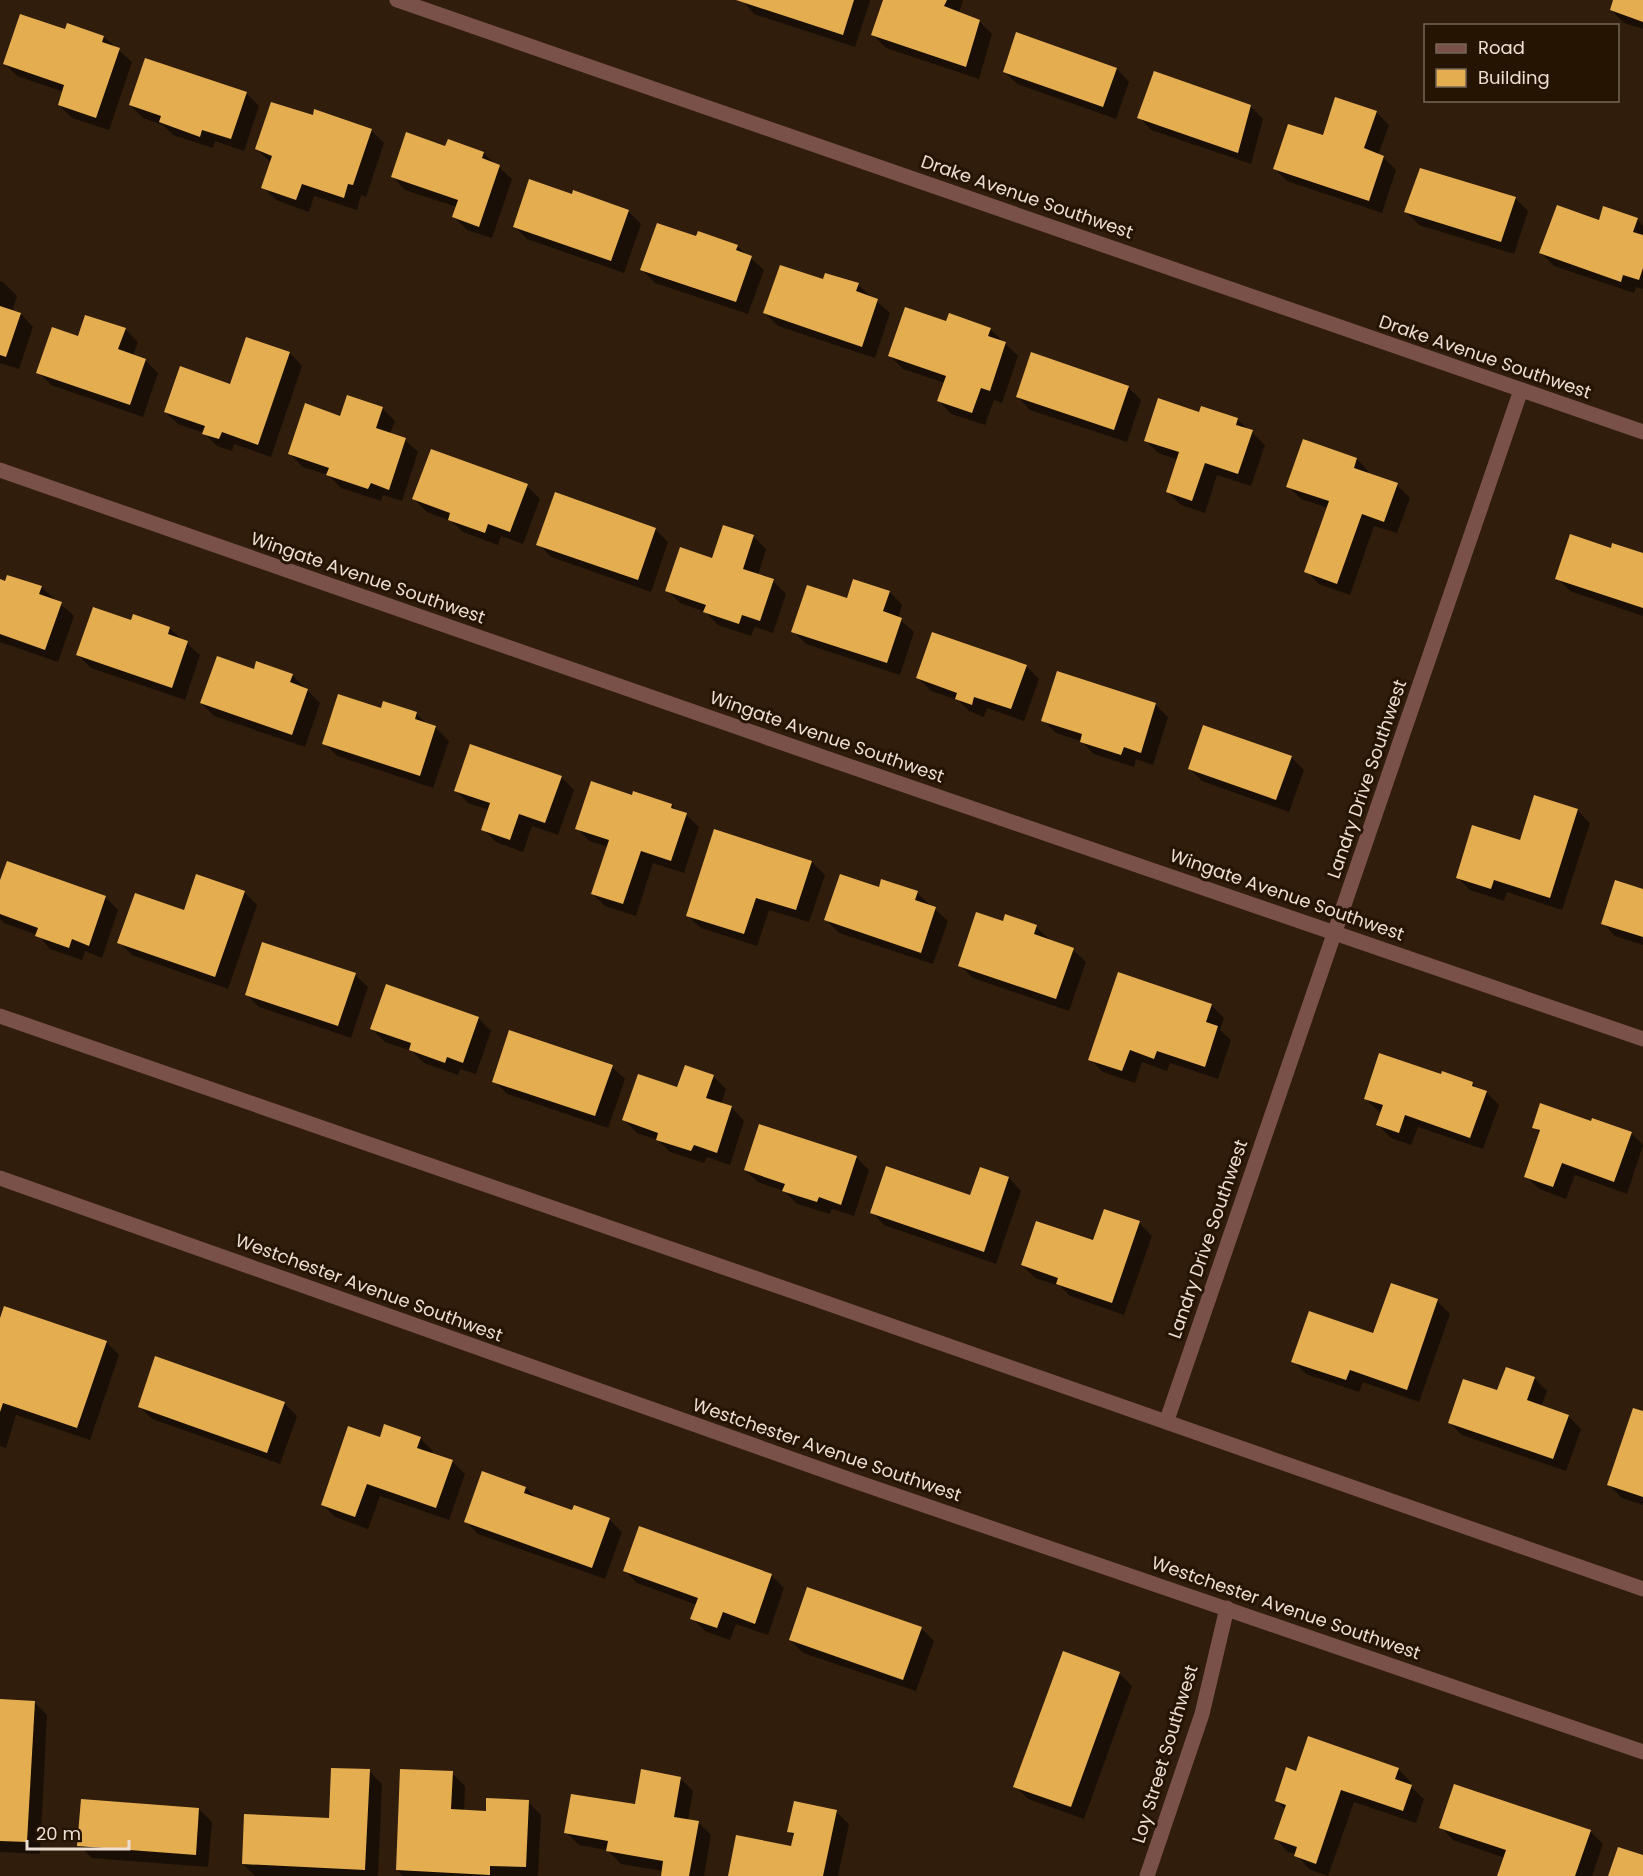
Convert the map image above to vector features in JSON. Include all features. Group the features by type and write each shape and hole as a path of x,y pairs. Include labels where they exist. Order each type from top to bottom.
{"street":[{"name":"Drake Avenue Southwest","path":"397,0 1643,432"},
{"name":"Landry Drive Southwest","path":"1167,1420 1521,390"},
{"name":"Wingate Avenue Southwest","path":"0,470 846,765 1643,1039"},
{"path":"0,1016 1167,1420 1643,1589"},
{"name":"Westchester Avenue Southwest","path":"0,1178 854,1481 1643,1752"},
{"name":"Loy Street Southwest","path":"1147,1876 1202,1714 1227,1608"}],"building":[{"path":"736,0 854,0 843,35"},
{"path":"883,0 947,0 944,6 980,20 966,67 871,35"},
{"path":"1613,0 1643,0 1643,22 1610,10"},
{"path":"20,14 65,29 67,23 104,36 102,42 120,48 96,118 58,105 64,85 3,64"},
{"path":"1016,32 1117,68 1103,107 1003,72"},
{"path":"145,58 247,92 231,139 202,130 200,137 159,122 161,116 129,105"},
{"path":"1154,71 1251,105 1238,153 1137,118"},
{"path":"1335,97 1377,111 1364,148 1384,156 1369,201 1273,169 1288,124 1323,135"},
{"path":"271,102 313,115 314,109 372,129 353,185 348,184 344,198 302,184 296,200 261,188 272,156 255,149"},
{"path":"406,132 445,146 448,139 484,152 482,158 500,165 479,227 452,217 458,200 391,177"},
{"path":"1420,168 1516,197 1501,242 1404,212"},
{"path":"529,179 572,194 573,190 629,210 611,261 513,227"},
{"path":"1557,205 1599,220 1603,206 1638,218 1633,232 1643,235 1643,268 1639,280 1623,275 1621,282 1539,253"},
{"path":"657,223 696,236 698,231 738,245 736,250 752,256 736,302 640,270"},
{"path":"780,265 823,279 825,273 859,283 856,291 878,299 862,347 763,313"},
{"path":"0,306 21,313 6,357 0,355"},
{"path":"905,307 946,321 949,313 991,328 988,336 1006,342 990,391 981,388 972,413 937,401 946,376 888,356"},
{"path":"85,315 126,328 118,349 146,359 130,405 36,373 52,327 78,336"},
{"path":"246,337 290,352 258,445 222,432 219,439 202,434 205,426 164,412 180,366 230,384"},
{"path":"1031,352 1129,386 1114,430 1016,397"},
{"path":"347,395 383,407 376,428 406,438 389,490 371,483 368,489 326,475 329,468 288,454 305,403 340,416"},
{"path":"1158,398 1199,412 1201,406 1238,418 1236,425 1253,430 1238,474 1205,463 1192,501 1166,492 1179,452 1144,441"},
{"path":"1303,439 1357,458 1354,468 1398,483 1384,522 1362,514 1337,584 1304,572 1329,501 1286,487"},
{"path":"431,449 528,484 510,532 488,524 485,533 448,520 450,513 412,499"},
{"path":"555,492 656,528 638,580 536,545"},
{"path":"723,525 754,535 743,569 774,579 760,621 742,615 739,624 703,612 706,605 665,591 680,547 712,558"},
{"path":"1570,534 1611,548 1612,543 1643,553 1643,608 1555,579"},
{"path":"7,575 42,586 39,594 62,602 45,650 0,634 0,579 5,581"},
{"path":"853,579 890,591 883,611 902,618 887,663 791,632 807,585 847,598"},
{"path":"93,607 131,620 133,614 170,627 168,634 188,641 172,688 76,655"},
{"path":"932,632 1027,665 1011,709 974,697 972,705 955,699 957,693 916,678"},
{"path":"217,656 254,669 256,661 293,674 290,682 308,689 292,735 200,703"},
{"path":"1057,671 1156,703 1141,753 1124,747 1121,755 1080,742 1082,734 1041,721"},
{"path":"338,694 381,708 383,701 417,712 415,719 436,726 420,776 322,744"},
{"path":"1203,725 1292,756 1276,800 1188,769"},
{"path":"470,744 562,776 545,823 519,814 510,840 481,830 490,803 454,791"},
{"path":"591,781 632,795 633,791 672,804 671,808 687,813 671,861 641,851 623,904 591,894 609,840 575,829"},
{"path":"1534,795 1578,809 1550,898 1494,880 1491,889 1456,878 1472,825 1520,840"},
{"path":"714,829 812,861 796,910 756,898 744,934 686,916"},
{"path":"7,861 106,896 89,946 72,939 69,948 35,936 38,928 0,914 0,880"},
{"path":"196,874 245,891 215,977 117,943 135,893 184,910"},
{"path":"840,874 879,887 881,879 918,891 915,900 936,907 921,953 824,920"},
{"path":"1615,880 1643,889 1643,937 1601,924"},
{"path":"976,912 1003,921 1005,914 1037,925 1034,934 1074,948 1056,999 958,966"},
{"path":"262,942 356,973 338,1026 245,995"},
{"path":"1118,972 1212,1004 1206,1022 1218,1026 1205,1067 1157,1051 1154,1059 1130,1050 1122,1071 1088,1060"},
{"path":"386,984 479,1017 463,1063 447,1057 445,1063 409,1050 411,1043 370,1029"},
{"path":"509,1030 613,1065 595,1116 492,1082"},
{"path":"1379,1053 1441,1074 1442,1071 1473,1082 1472,1086 1487,1091 1470,1138 1405,1115 1399,1133 1376,1125 1383,1105 1364,1099"},
{"path":"685,1065 714,1075 706,1098 732,1106 717,1153 694,1145 691,1151 656,1140 658,1133 622,1120 638,1074 677,1087"},
{"path":"1540,1103 1591,1121 1592,1118 1632,1132 1614,1182 1562,1163 1553,1187 1524,1177 1540,1130 1532,1128"},
{"path":"759,1124 857,1156 841,1205 819,1197 817,1202 782,1191 785,1184 744,1170"},
{"path":"886,1166 970,1195 980,1167 1009,1177 984,1252 870,1213"},
{"path":"1104,1209 1140,1221 1112,1303 1056,1284 1058,1278 1021,1265 1036,1221 1093,1240"},
{"path":"1391,1283 1438,1299 1407,1390 1350,1370 1346,1380 1291,1362 1309,1311 1373,1333"},
{"path":"4,1306 107,1341 77,1428 3,1403 0,1412 0,1318"},
{"path":"155,1356 285,1402 267,1453 138,1407"},
{"path":"1506,1367 1535,1377 1527,1400 1569,1415 1553,1459 1448,1423 1463,1379 1497,1390"},
{"path":"1633,1408 1643,1411 1643,1497 1607,1485"},
{"path":"384,1424 421,1437 417,1448 453,1460 436,1508 367,1484 355,1517 321,1505 348,1426 380,1437"},
{"path":"482,1471 526,1487 524,1493 572,1510 574,1505 610,1518 592,1568 464,1522"},
{"path":"639,1526 772,1574 755,1624 723,1612 717,1628 690,1619 698,1598 623,1571"},
{"path":"807,1587 922,1627 903,1680 789,1640"},
{"path":"1063,1651 1120,1672 1071,1807 1013,1787"},
{"path":"0,1699 35,1701 27,1842 0,1841"},
{"path":"1308,1736 1399,1768 1395,1779 1412,1785 1403,1811 1341,1790 1316,1864 1294,1856 1297,1847 1274,1839 1286,1805 1275,1801 1286,1767 1296,1771"},
{"path":"331,1768 370,1769 365,1870 242,1864 244,1814 329,1818"},
{"path":"400,1769 453,1771 451,1809 486,1811 486,1798 529,1800 526,1867 490,1866 490,1875 396,1870"},
{"path":"641,1769 681,1777 674,1817 699,1821 689,1876 661,1876 663,1861 606,1851 608,1841 564,1833 571,1794 635,1804"},
{"path":"1454,1784 1591,1830 1575,1876 1497,1876 1506,1850 1439,1828"},
{"path":"81,1799 199,1808 196,1855 77,1846"},
{"path":"794,1801 837,1810 823,1876 728,1876 736,1835 791,1846 794,1833 787,1832"},
{"path":"1618,1847 1643,1855 1643,1876 1608,1876"}]}
